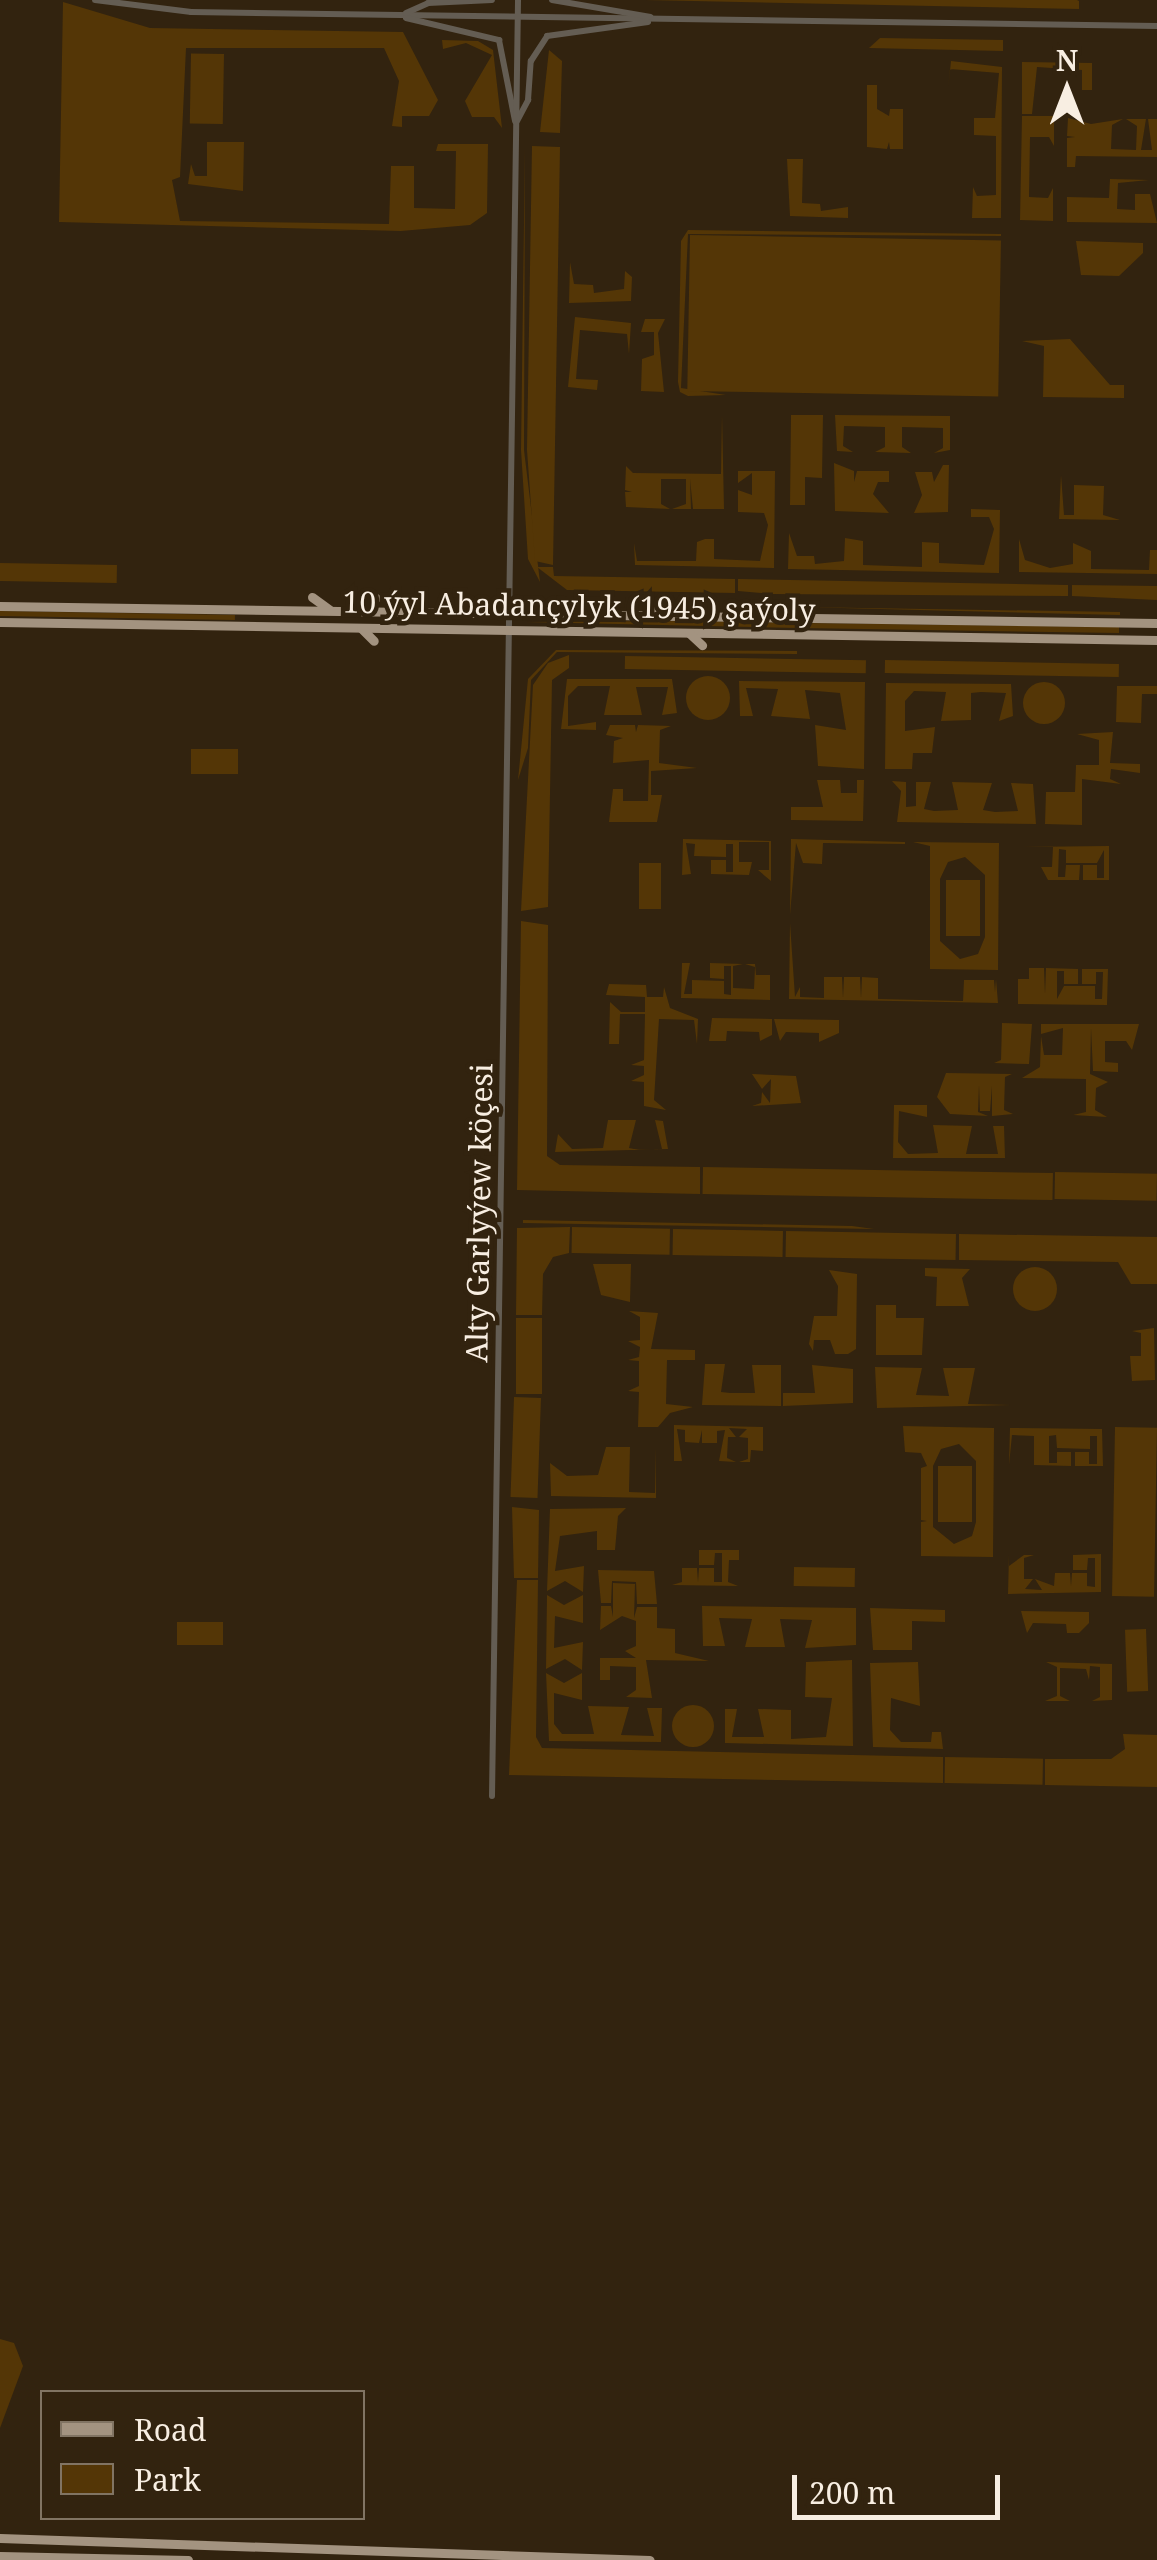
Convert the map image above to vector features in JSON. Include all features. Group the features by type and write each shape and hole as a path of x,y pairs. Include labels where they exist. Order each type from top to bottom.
{"main road":[{"path":"312,597 332,611"},
{"path":"354,611 376,598"},
{"path":"647,602 663,616"},
{"path":"685,616 703,602"},
{"name":"10 ýyl Abadançylyk (1945) şaýoly","path":"0,606 1157,623"},
{"name":"10 ýyl Abadançylyk (1945) şaýoly","path":"0,622 1157,640"},
{"path":"316,640 327,628"},
{"path":"361,628 374,642"},
{"path":"649,644 661,633"},
{"path":"689,634 702,645"},
{"path":"0,2538 650,2560"},
{"path":"0,2556 188,2560"}],"street":[{"path":"95,0 139,10 1157,26"},
{"path":"400,15 428,3 492,0"},
{"path":"516,122 518,0"},
{"path":"552,0 622,6 657,19"},
{"path":"400,15 498,40 516,122"},
{"path":"516,122 528,100 531,60 547,36 657,19"},
{"name":"Alty Garlyýew köçesi","path":"492,1796 516,122"}],"green space":[{"path":"645,0 1077,0 1079,9"},
{"path":"63,2 150,28 403,32 438,100 429,116 402,116 402,127 392,126 399,81 384,48 186,48 180,177 172,180 180,221 389,224 391,166 414,166 414,208 455,209 456,151 436,151 438,144 488,144 487,213 470,225 401,231 59,222"},
{"path":"880,38 1003,40 1003,51 869,48"},
{"path":"442,40 478,41 493,50 502,128 494,117 472,117 465,101 492,55 466,43 443,49"},
{"path":"549,50 562,61 560,133 540,132"},
{"path":"191,53 224,54 223,124 190,123"},
{"path":"951,61 1002,67 1001,218 972,218 973,187 977,196 996,195 996,136 974,135 974,118 995,118 999,73 950,69"},
{"path":"1022,62 1092,63 1092,90 1082,90 1082,70 1037,67 1032,114 1022,114"},
{"path":"867,85 877,85 877,109 889,116 890,109 903,109 903,149 890,149 889,142 887,149 867,147"},
{"path":"1022,116 1054,116 1054,146 1049,137 1030,137 1029,197 1048,198 1053,188 1053,221 1020,220"},
{"path":"1068,118 1091,124 1123,119 1112,125 1111,149 1136,150 1137,126 1126,119 1146,119 1141,150 1152,150 1148,119 1157,119 1157,157 1076,156 1075,167 1067,167 1067,138 1075,137 1067,136"},
{"path":"207,142 244,142 243,191 188,184 191,164 195,176 207,176"},
{"path":"525,146 524,450 540,582 528,559 521,450"},
{"path":"532,146 560,147 553,565 535,561 527,450"},
{"path":"787,159 803,159 802,203 820,204 821,211 848,207 848,218 790,216"},
{"path":"1110,179 1149,180 1118,183 1117,209 1135,210 1135,194 1150,194 1157,223 1067,222 1067,197 1109,198"},
{"path":"688,230 1001,236 688,234 681,388 726,395 688,396 680,392 678,382 681,241"},
{"path":"690,235 1001,240 998,396 687,391"},
{"path":"1076,241 1143,243 1143,253 1119,276 1081,275"},
{"path":"570,262 574,284 593,285 594,293 624,289 625,271 632,277 631,301 569,303"},
{"path":"575,317 631,323 629,354 627,334 580,330 576,379 598,380 597,390 568,387"},
{"path":"645,319 665,319 658,333 664,392 641,391 642,359 654,355 654,332 641,332"},
{"path":"1070,339 1110,385 1124,385 1124,398 1043,397 1044,346 1022,341"},
{"path":"722,414 724,509 693,509 690,479 691,509 672,509 686,504 686,479 661,479 661,504 670,509 626,507 625,492 632,492 625,490 626,466 633,473 721,474"},
{"path":"791,415 823,415 822,478 805,477 805,505 790,505"},
{"path":"835,415 950,416 950,450 934,453 943,448 943,428 902,427 902,447 911,453 875,452 885,447 885,427 844,426 843,446 853,452 837,451"},
{"path":"834,463 854,471 854,482 857,471 889,471 889,482 878,482 873,494 889,513 835,511"},
{"path":"943,465 949,465 948,512 914,513 922,495 915,472 932,472 934,482"},
{"path":"738,471 775,471 774,568 635,565 634,543 637,561 696,561 697,542 705,539 714,539 714,559 760,561 768,525 764,513 738,512 738,490 752,495 752,473 738,483"},
{"path":"1061,475 1064,515 1074,515 1074,485 1104,486 1103,515 1120,520 1059,519"},
{"path":"971,509 1000,510 999,573 788,569 789,533 797,556 814,556 815,564 844,561 845,538 863,541 863,565 922,567 922,542 939,543 939,563 984,565 994,529 989,517 971,517"},
{"path":"1019,539 1025,560 1050,568 1073,564 1073,543 1091,551 1091,569 1149,570 1150,550 1157,550 1157,574 1019,572"},
{"path":"0,563 117,565 117,583 0,581"},
{"path":"537,567 553,567 554,576 735,579 735,593 567,590"},
{"path":"738,579 1068,585 1068,596 771,594 738,591"},
{"path":"1072,585 1157,586 1157,600 1072,596"},
{"path":"801,607 1120,612 1120,615"},
{"path":"0,611 235,615 235,620 0,616"},
{"path":"526,622 797,623 797,628"},
{"path":"801,623 1119,627 1119,633 801,628"},
{"path":"556,650 797,654 557,652 531,680 528,748 518,780 528,679"},
{"path":"569,655 569,668 552,680 548,907 521,911 533,685 548,663"},
{"path":"625,656 866,660 866,673 625,669"},
{"path":"885,660 1119,664 1119,677 885,673"},
{"path":"708,676 723,683 730,698 723,713 708,720 693,713 686,698 693,683"},
{"path":"567,679 672,679 677,713 662,715 668,687 636,687 642,715 604,715 610,686 578,686 568,696 568,726 596,722 596,730 561,729"},
{"path":"739,681 865,682 864,769 818,766 815,725 846,730 840,693 805,690 810,719 771,716 778,689 746,688 753,716 740,716"},
{"path":"1044,682 1059,688 1065,703 1059,718 1044,724 1029,718 1023,703 1029,688"},
{"path":"886,683 1011,684 1013,716 999,721 1006,693 981,692 971,693 971,720 941,721 946,692 914,691 905,701 905,731 935,727 932,753 913,753 912,769 885,769"},
{"path":"1117,686 1157,686 1157,694 1142,694 1141,723 1116,722"},
{"path":"610,725 635,725 636,732 638,725 671,726 660,730 659,763 697,768 651,771 651,795 662,795 657,822 609,822 613,789 623,789 623,801 648,801 649,760 613,763 614,741 623,738 606,735"},
{"path":"1113,732 1110,763 1140,764 1140,773 1111,769 1110,779 1121,784 1082,779 1082,825 1045,824 1046,792 1075,792 1076,765 1099,765 1099,740 1077,734"},
{"path":"191,749 238,749 238,774 191,774"},
{"path":"817,780 840,780 841,793 857,793 857,780 864,780 863,821 791,820 791,807 823,807"},
{"path":"892,781 906,782 906,807 916,806 916,782 931,782 924,809 934,811 958,810 952,782 992,783 983,810 995,812 1018,811 1011,783 1033,784 1036,824 897,822 901,791"},
{"path":"683,839 771,841 771,881 758,870 769,870 769,842 739,842 739,862 752,862 749,875 711,874 711,860 726,860 726,872 733,872 733,844 726,844 726,857 694,856 695,844 686,843 691,874 682,875"},
{"path":"791,839 905,844 823,843 822,864 803,863 796,843 790,915"},
{"path":"913,842 999,843 998,970 930,969 930,846","holes":["965,857 985,875 985,937 978,954 960,959 940,941 940,879 948,862"]},
{"path":"1109,846 1109,880 1083,880 1083,865 1097,865 1097,878 1104,878 1104,850 1097,863 1066,863 1066,850 1059,849 1058,877 1065,877 1066,865 1080,865 1079,880 1048,880 1041,867 1052,867 1053,847 1021,847"},
{"path":"639,863 661,863 661,909 639,909"},
{"path":"946,880 980,880 980,936 946,936"},
{"path":"521,921 548,925 547,1156 560,1165 700,1167 700,1194 517,1190"},
{"path":"790,923 795,997 800,987 800,997 824,998 824,977 842,977 843,998 844,977 860,977 861,998 862,977 878,978 878,999 963,1001 964,980 994,980 995,992 996,979 998,1003 789,999"},
{"path":"682,963 690,963 684,994 692,994 692,980 724,981 724,994 731,995 731,966 724,966 724,979 710,978 710,963 743,964 733,966 733,988 754,989 755,967 745,964 755,964 756,975 770,975 770,1000 681,998"},
{"path":"1029,968 1044,968 1045,994 1046,968 1078,969 1078,984 1064,984 1064,971 1057,971 1057,999 1064,986 1095,986 1095,999 1102,999 1103,972 1096,972 1096,984 1082,984 1082,969 1108,969 1107,1005 1018,1004 1018,979 1029,979"},
{"path":"609,984 646,985 647,997 663,997 664,987 670,1008 698,1019 697,1044 694,1020 659,1019 654,1100 666,1110 644,1106 644,1082 631,1081 644,1075 644,1066 631,1065 644,1060 645,1014 620,1014 619,1044 609,1044 610,1002 621,1012 645,1012 645,997 606,995"},
{"path":"712,1018 772,1019 772,1035 760,1041 759,1032 727,1031 726,1041 709,1041"},
{"path":"774,1019 839,1020 839,1033 819,1042 819,1033 786,1032 780,1041"},
{"path":"1002,1023 1032,1024 1029,1064 994,1063 1001,1060"},
{"path":"1041,1024 1139,1024 1132,1050 1126,1041 1105,1041 1105,1062 1118,1063 1118,1072 1093,1071 1091,1028 1090,1074 1108,1082 1096,1088 1095,1110 1107,1117 1073,1115 1086,1112 1086,1079 1022,1078 1040,1067 1041,1036 1044,1055 1062,1055 1063,1028 1041,1034"},
{"path":"946,1073 1012,1074 1005,1077 1004,1110 1013,1114 992,1116 992,1086 990,1111 980,1111 979,1085 978,1112 988,1116 950,1114 937,1097"},
{"path":"752,1074 796,1076 801,1103 752,1106 761,1103 762,1092 770,1103 771,1079 762,1089"},
{"path":"894,1105 927,1105 927,1117 899,1111 898,1142 908,1154 938,1153 933,1125 972,1126 966,1154 998,1154 993,1126 1004,1126 1005,1158 893,1158"},
{"path":"608,1120 636,1120 629,1148 638,1150 555,1152 558,1134 572,1149 603,1148"},
{"path":"655,1120 663,1121 668,1149 662,1149"},
{"path":"703,1167 1053,1173 1052,1200 703,1194"},
{"path":"1055,1172 1157,1174 1157,1201 1055,1199"},
{"path":"523,1223 852,1226 874,1229"},
{"path":"570,1227 569,1253 553,1257 543,1274 542,1315 516,1315 517,1228"},
{"path":"572,1227 670,1229 670,1255 572,1253"},
{"path":"673,1229 783,1231 783,1257 673,1255"},
{"path":"786,1231 956,1234 956,1260 786,1257"},
{"path":"959,1234 1157,1237 1157,1284 1131,1284 1118,1262 959,1260"},
{"path":"593,1264 631,1264 630,1302 601,1295"},
{"path":"1035,1267 1051,1273 1057,1289 1051,1305 1035,1311 1019,1305 1013,1289 1019,1273"},
{"path":"925,1268 970,1269 962,1278 969,1306 936,1306 937,1277 925,1276"},
{"path":"829,1270 857,1274 856,1349 848,1354 835,1354 830,1340 814,1340 813,1351 809,1344 814,1316 837,1316 838,1286"},
{"path":"876,1305 896,1305 896,1318 924,1318 922,1355 876,1355"},
{"path":"629,1311 658,1313 651,1349 695,1350 695,1360 667,1360 666,1404 693,1407 670,1413 658,1427 638,1427 639,1392 628,1391 639,1386 639,1361 628,1360 639,1357 640,1347 628,1341 640,1340 640,1317"},
{"path":"516,1318 542,1318 542,1394 516,1394"},
{"path":"1154,1328 1155,1380 1132,1381 1130,1356 1141,1356 1141,1333 1132,1331"},
{"path":"705,1364 725,1364 721,1392 730,1393 755,1393 752,1365 781,1365 781,1406 702,1405"},
{"path":"812,1365 853,1369 853,1403 783,1406 783,1393 815,1393"},
{"path":"875,1367 922,1368 916,1395 949,1396 943,1368 975,1368 968,1404 1011,1405 877,1408"},
{"path":"514,1397 541,1398 537,1498 511,1497"},
{"path":"674,1425 763,1427 763,1451 751,1450 750,1462 739,1462 748,1459 748,1438 739,1437 747,1429 729,1428 736,1437 728,1437 727,1458 736,1462 719,1461 725,1430 717,1431 717,1443 702,1443 702,1430 699,1443 685,1442 685,1430 677,1429 682,1461 674,1461"},
{"path":"903,1426 994,1428 993,1557 921,1556 921,1522 927,1521 921,1520 921,1468 927,1466 921,1453 905,1452","holes":["959,1444 976,1461 976,1522 972,1536 954,1544 933,1527 933,1466 941,1449"]},
{"path":"1115,1427 1157,1428 1154,1597 1112,1596"},
{"path":"1010,1428 1102,1429 1103,1466 1075,1466 1075,1452 1089,1452 1089,1464 1097,1464 1097,1436 1090,1436 1090,1449 1057,1448 1056,1435 1049,1436 1049,1463 1057,1463 1057,1452 1071,1452 1071,1466 1034,1465 1034,1436 1012,1435 1009,1465"},
{"path":"606,1447 630,1447 629,1492 655,1493 656,1447 656,1498 551,1496 550,1463 567,1476 598,1475"},
{"path":"938,1466 972,1466 972,1522 938,1522"},
{"path":"512,1507 539,1510 538,1578 514,1578"},
{"path":"626,1508 618,1516 615,1550 597,1550 597,1531 560,1536 555,1571 584,1566 583,1592 565,1581 547,1591 550,1509"},
{"path":"699,1550 739,1550 739,1560 729,1560 728,1582 738,1586 672,1585 682,1582 682,1568 697,1568 698,1582 699,1568 714,1568 714,1582 722,1582 722,1553 715,1553 714,1565 699,1565"},
{"path":"1009,1554 1009,1566 1024,1555 1034,1555 1024,1558 1024,1579 1033,1579 1025,1589 1042,1590 1035,1579 1054,1586 1055,1573 1070,1573 1071,1586 1072,1573 1087,1573 1087,1586 1095,1587 1095,1558 1088,1558 1087,1570 1073,1570 1073,1555 1101,1554 1101,1592 1008,1594"},
{"path":"794,1567 855,1568 855,1587 794,1586"},
{"path":"598,1570 654,1571 657,1604 637,1604 636,1582 612,1581 611,1603 601,1603"},
{"path":"517,1580 538,1580 536,1737 542,1748 943,1757 943,1783 509,1775"},
{"path":"613,1583 635,1584 634,1618 637,1607 657,1607 657,1628 675,1629 675,1653 709,1661 646,1660 652,1698 626,1697 636,1690 636,1667 610,1666 610,1680 600,1680 600,1658 636,1658 625,1651 636,1646 636,1621 622,1616 600,1630 601,1606 611,1606 613,1617"},
{"path":"547,1595 564,1605 583,1595 583,1623 555,1616 554,1648 583,1642 582,1670 565,1659 546,1669"},
{"path":"702,1606 856,1608 856,1645 805,1648 812,1620 780,1619 785,1647 745,1647 752,1619 719,1618 725,1646 703,1646"},
{"path":"870,1608 945,1610 945,1622 912,1621 912,1650 873,1650"},
{"path":"1021,1611 1089,1612 1089,1623 1079,1633 1067,1633 1066,1624 1033,1623 1027,1633"},
{"path":"177,1622 223,1622 223,1645 177,1645"},
{"path":"1146,1629 1148,1691 1127,1692 1125,1630"},
{"path":"852,1660 853,1746 725,1743 725,1709 737,1709 732,1737 764,1737 758,1709 791,1710 791,1739 826,1737 832,1698 805,1697 806,1662"},
{"path":"918,1662 920,1706 891,1698 890,1730 901,1742 931,1742 932,1732 941,1732 943,1749 873,1747 870,1663"},
{"path":"1046,1662 1112,1664 1112,1700 1092,1701 1100,1697 1100,1667 1090,1666 1089,1680 1086,1669 1060,1668 1060,1696 1070,1701 1045,1701 1057,1696 1057,1667"},
{"path":"546,1673 564,1683 582,1673 582,1700 554,1693 554,1724 562,1734 594,1734 588,1706 629,1707 621,1735 654,1736 647,1708 662,1708 661,1742 549,1741"},
{"path":"693,1705 708,1711 714,1726 708,1741 693,1747 678,1741 672,1726 678,1711"},
{"path":"1123,1734 1157,1735 1157,1787 1045,1785 1045,1759 1111,1759 1125,1749"},
{"path":"945,1757 1043,1759 1043,1785 945,1783"},
{"path":"0,2339 14,2343 23,2366 0,2428"}]}
